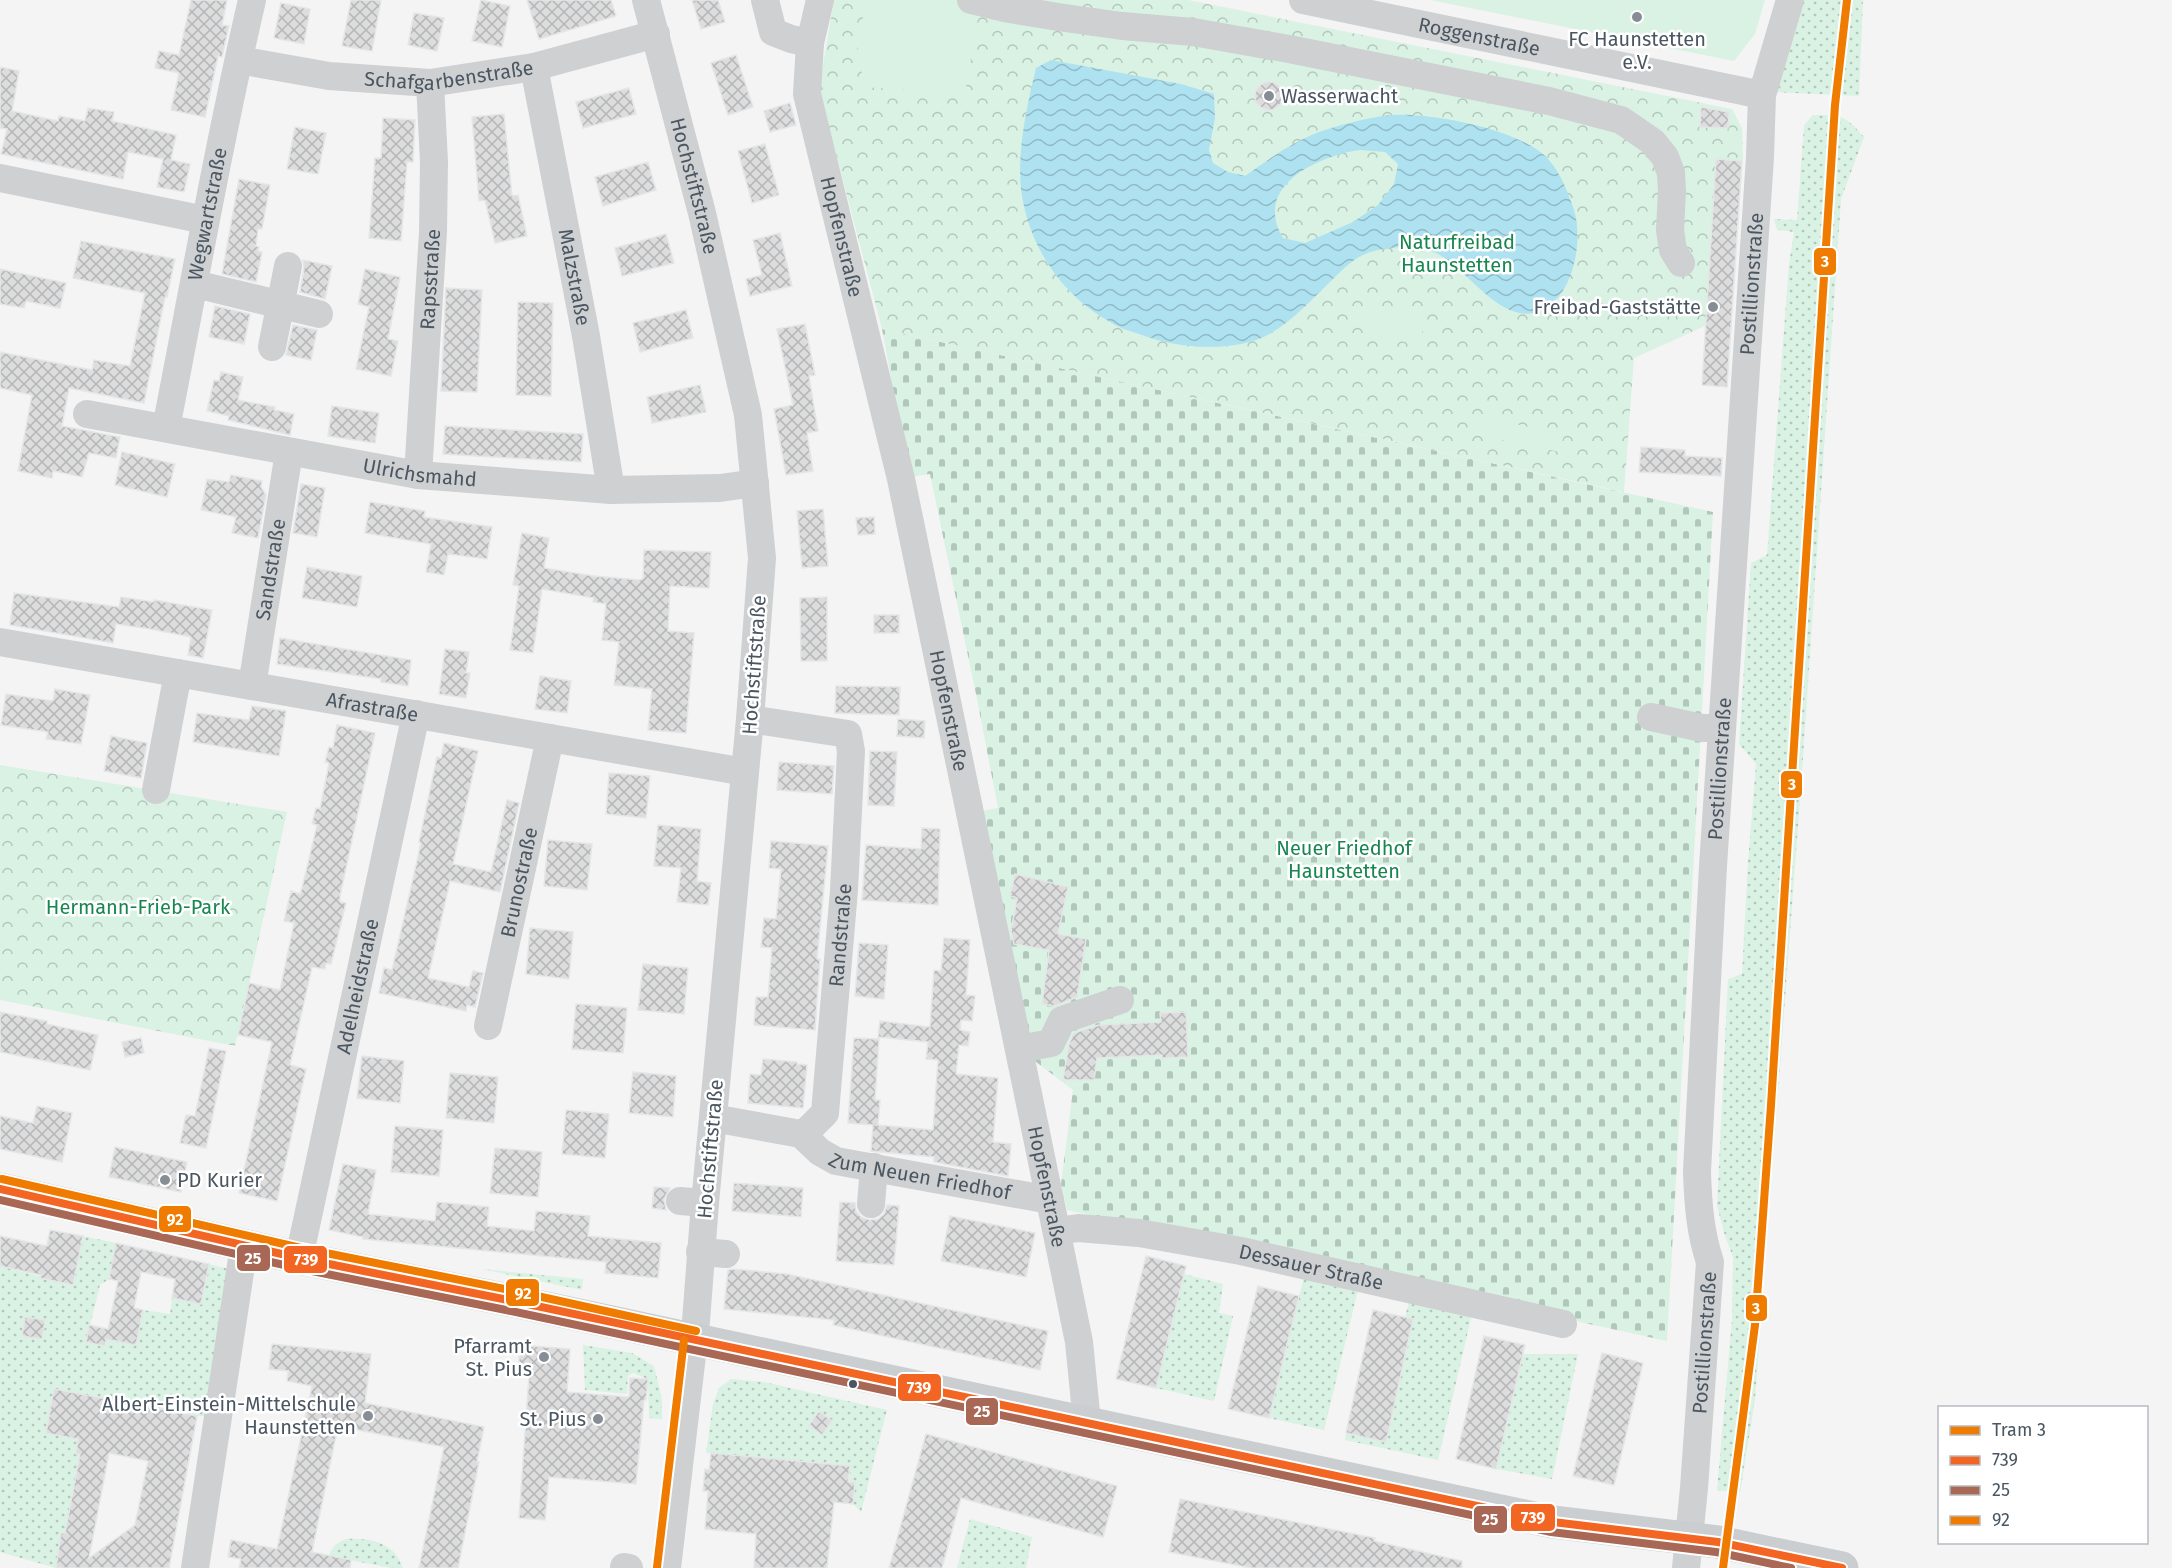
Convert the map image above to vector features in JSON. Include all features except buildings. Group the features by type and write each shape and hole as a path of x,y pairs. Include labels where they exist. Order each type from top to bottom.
{"main road":[{"path":"0,1189 299,1258 520,1302 694,1341 1554,1522 1687,1553 1743,1546 1842,1568"}],"street":[{"name":"Wegwartstraße","path":"166,428 195,284 205,220 252,0"},
{"name":"Hochstiftstraße","path":"646,0 702,213 748,415 762,558 745,772 721,898 713,1118 693,1202 713,1253 694,1341 667,1568"},
{"path":"765,0 773,32 790,39 810,43"},
{"name":"Hopfenstraße","path":"820,0 810,43 807,94 901,479 1079,1342 1087,1423"},
{"path":"971,0 1058,17 1122,26 1193,32 1289,49 1549,101 1621,120 1653,142 1665,157 1671,173 1670,230 1673,250 1681,263"},
{"name":"Roggenstraße","path":"1303,0 1762,94"},
{"name":"Postillionstraße","path":"1687,1553 1710,1262 1702,1239 1697,1171 1713,866 1760,157 1762,94 1790,0"},
{"name":"Schafgarbenstraße","path":"239,60 329,76 430,83 534,67 656,34"},
{"name":"Malzstraße","path":"534,67 586,336 611,490"},
{"name":"Rapsstraße","path":"418,475 433,232 434,162 430,83"},
{"path":"0,178 205,220"},
{"path":"272,347 288,266"},
{"path":"195,284 319,314"},
{"name":"Ulrichsmahd","path":"87,414 418,475 611,490 720,488 755,483"},
{"name":"Sandstraße","path":"252,686 289,452"},
{"name":"Afrastraße","path":"0,642 550,738 686,770 745,772"},
{"path":"156,790 178,673"},
{"name":"Adelheidstraße","path":"299,1258 416,714"},
{"path":"1651,717 1702,728 1722,728"},
{"name":"Randstraße","path":"750,719 848,734 850,751 844,890 825,1113 801,1134"},
{"name":"Brunostraße","path":"488,1026 502,994 544,803 550,738"},
{"path":"1019,1049 1051,1043 1062,1020 1120,1000"},
{"path":"713,1118 801,1134"},
{"name":"Zum Neuen Friedhof","path":"801,1134 820,1152 836,1161 1050,1200"},
{"path":"871,1204 874,1167"},
{"name":"Dessauer Straße","path":"1057,1231 1078,1228 1139,1233 1241,1251 1563,1324"},
{"path":"195,1568 244,1246"}],"green space":[{"name":"Naturfreibad Haunstetten","path":"834,0 1188,0 1732,109 1742,128 1743,158 1730,328 1705,326 1634,358 1624,492 882,329 819,89"},
{"path":"867,0 940,0 979,10 965,94 864,87 857,42"},
{"name":"FC Haunstetten e.V.","path":"1430,0 1765,0 1755,34 1734,61"},
{"path":"1804,0 1863,0 1859,96 1775,92"},
{"path":"1813,115 1830,115 1847,120 1864,137 1841,199 1801,786 1755,1400 1740,1493 1717,1490 1732,1319 1733,1257 1717,1206 1728,979 1742,974 1756,764 1739,744 1751,563 1767,555 1789,264 1794,232 1777,230 1774,219 1797,220 1804,125"},
{"path":"1367,309 1424,314 1421,343 1364,338"},
{"name":"Neuer Friedhof Haunstetten","path":"882,329 1713,512 1667,1341 1067,1210 1061,1184 1073,1090 1019,1049 971,813 998,808 930,474 909,477"},
{"path":"1470,415 1564,434 1560,452 1467,433"},
{"name":"Hermann-Frieb-Park","path":"0,765 287,812 235,1046 0,1000"},
{"path":"83,1236 116,1243 109,1279 100,1285 86,1342 105,1345 106,1339 136,1345 143,1310 170,1314 172,1298 201,1303 209,1264 233,1270 208,1416 197,1416 54,1389 46,1433 78,1439 76,1453 80,1454 65,1533 61,1533 56,1568 0,1552 0,1266 73,1285"},
{"path":"481,1269 583,1279 582,1290"},
{"path":"1184,1274 1223,1284 1219,1313 1233,1316 1214,1401 1156,1388"},
{"path":"1304,1277 1358,1290 1324,1430 1269,1418"},
{"path":"1409,1302 1472,1314 1438,1460 1345,1440 1346,1433 1386,1442 1413,1319 1405,1317"},
{"path":"583,1345 632,1353 654,1366 662,1399 662,1419 649,1418 648,1379 633,1373 628,1376 627,1394 585,1390"},
{"path":"1523,1354 1578,1354 1552,1479 1496,1469"},
{"path":"731,1379 764,1382 887,1410 861,1512 853,1504 855,1483 848,1482 850,1466 706,1453 713,1404 719,1388"},
{"path":"970,1519 1032,1537 1026,1568 957,1568"},
{"path":"346,1539 364,1539 388,1547 399,1559 403,1568 391,1568 329,1556 335,1545"}],"water":[{"path":"1051,60 1181,84 1214,94 1215,118 1209,150 1213,163 1228,172 1245,176 1295,143 1317,133 1383,116 1428,116 1474,125 1518,139 1535,148 1553,165 1574,210 1577,243 1570,278 1559,296 1543,309 1528,314 1512,311 1498,303 1438,254 1417,247 1396,247 1371,252 1355,260 1280,328 1259,339 1230,346 1199,347 1168,343 1124,329 1092,311 1062,282 1049,266 1031,229 1021,189 1020,159 1026,112 1036,68","holes":["1360,150 1385,152 1398,164 1394,184 1378,205 1353,222 1305,243 1283,238 1276,220 1276,203 1283,189 1294,177 1309,167 1343,153"]}],"tram line":[{"name":"3","path":"1723,1568 1755,1325 1835,105 1847,0"}],"transit line":[{"name":"92","path":"2,1179 301,1248 510,1290 696,1331"},
{"name":"739","path":"0,1189 299,1258 508,1300 1553,1522 1718,1542 1842,1568"},
{"name":"25","path":"0,1200 297,1268 506,1310 1551,1532 1716,1552 1791,1568"},
{"name":"92","path":"657,1567 684,1340"}],"place":[{"name":"FC Haunstetten e.V.","path":"1637,17"},
{"name":"Wasserwacht","path":"1269,96"},
{"name":"Freibad-Gaststätte","path":"1713,307"},
{"name":"PD Kurier","path":"165,1180"},
{"name":"Pfarramt St. Pius","path":"544,1357"},
{"name":"Albert-Einstein-Mittelschule Haunstetten","path":"368,1416"},
{"name":"St. Pius","path":"598,1419"}]}
